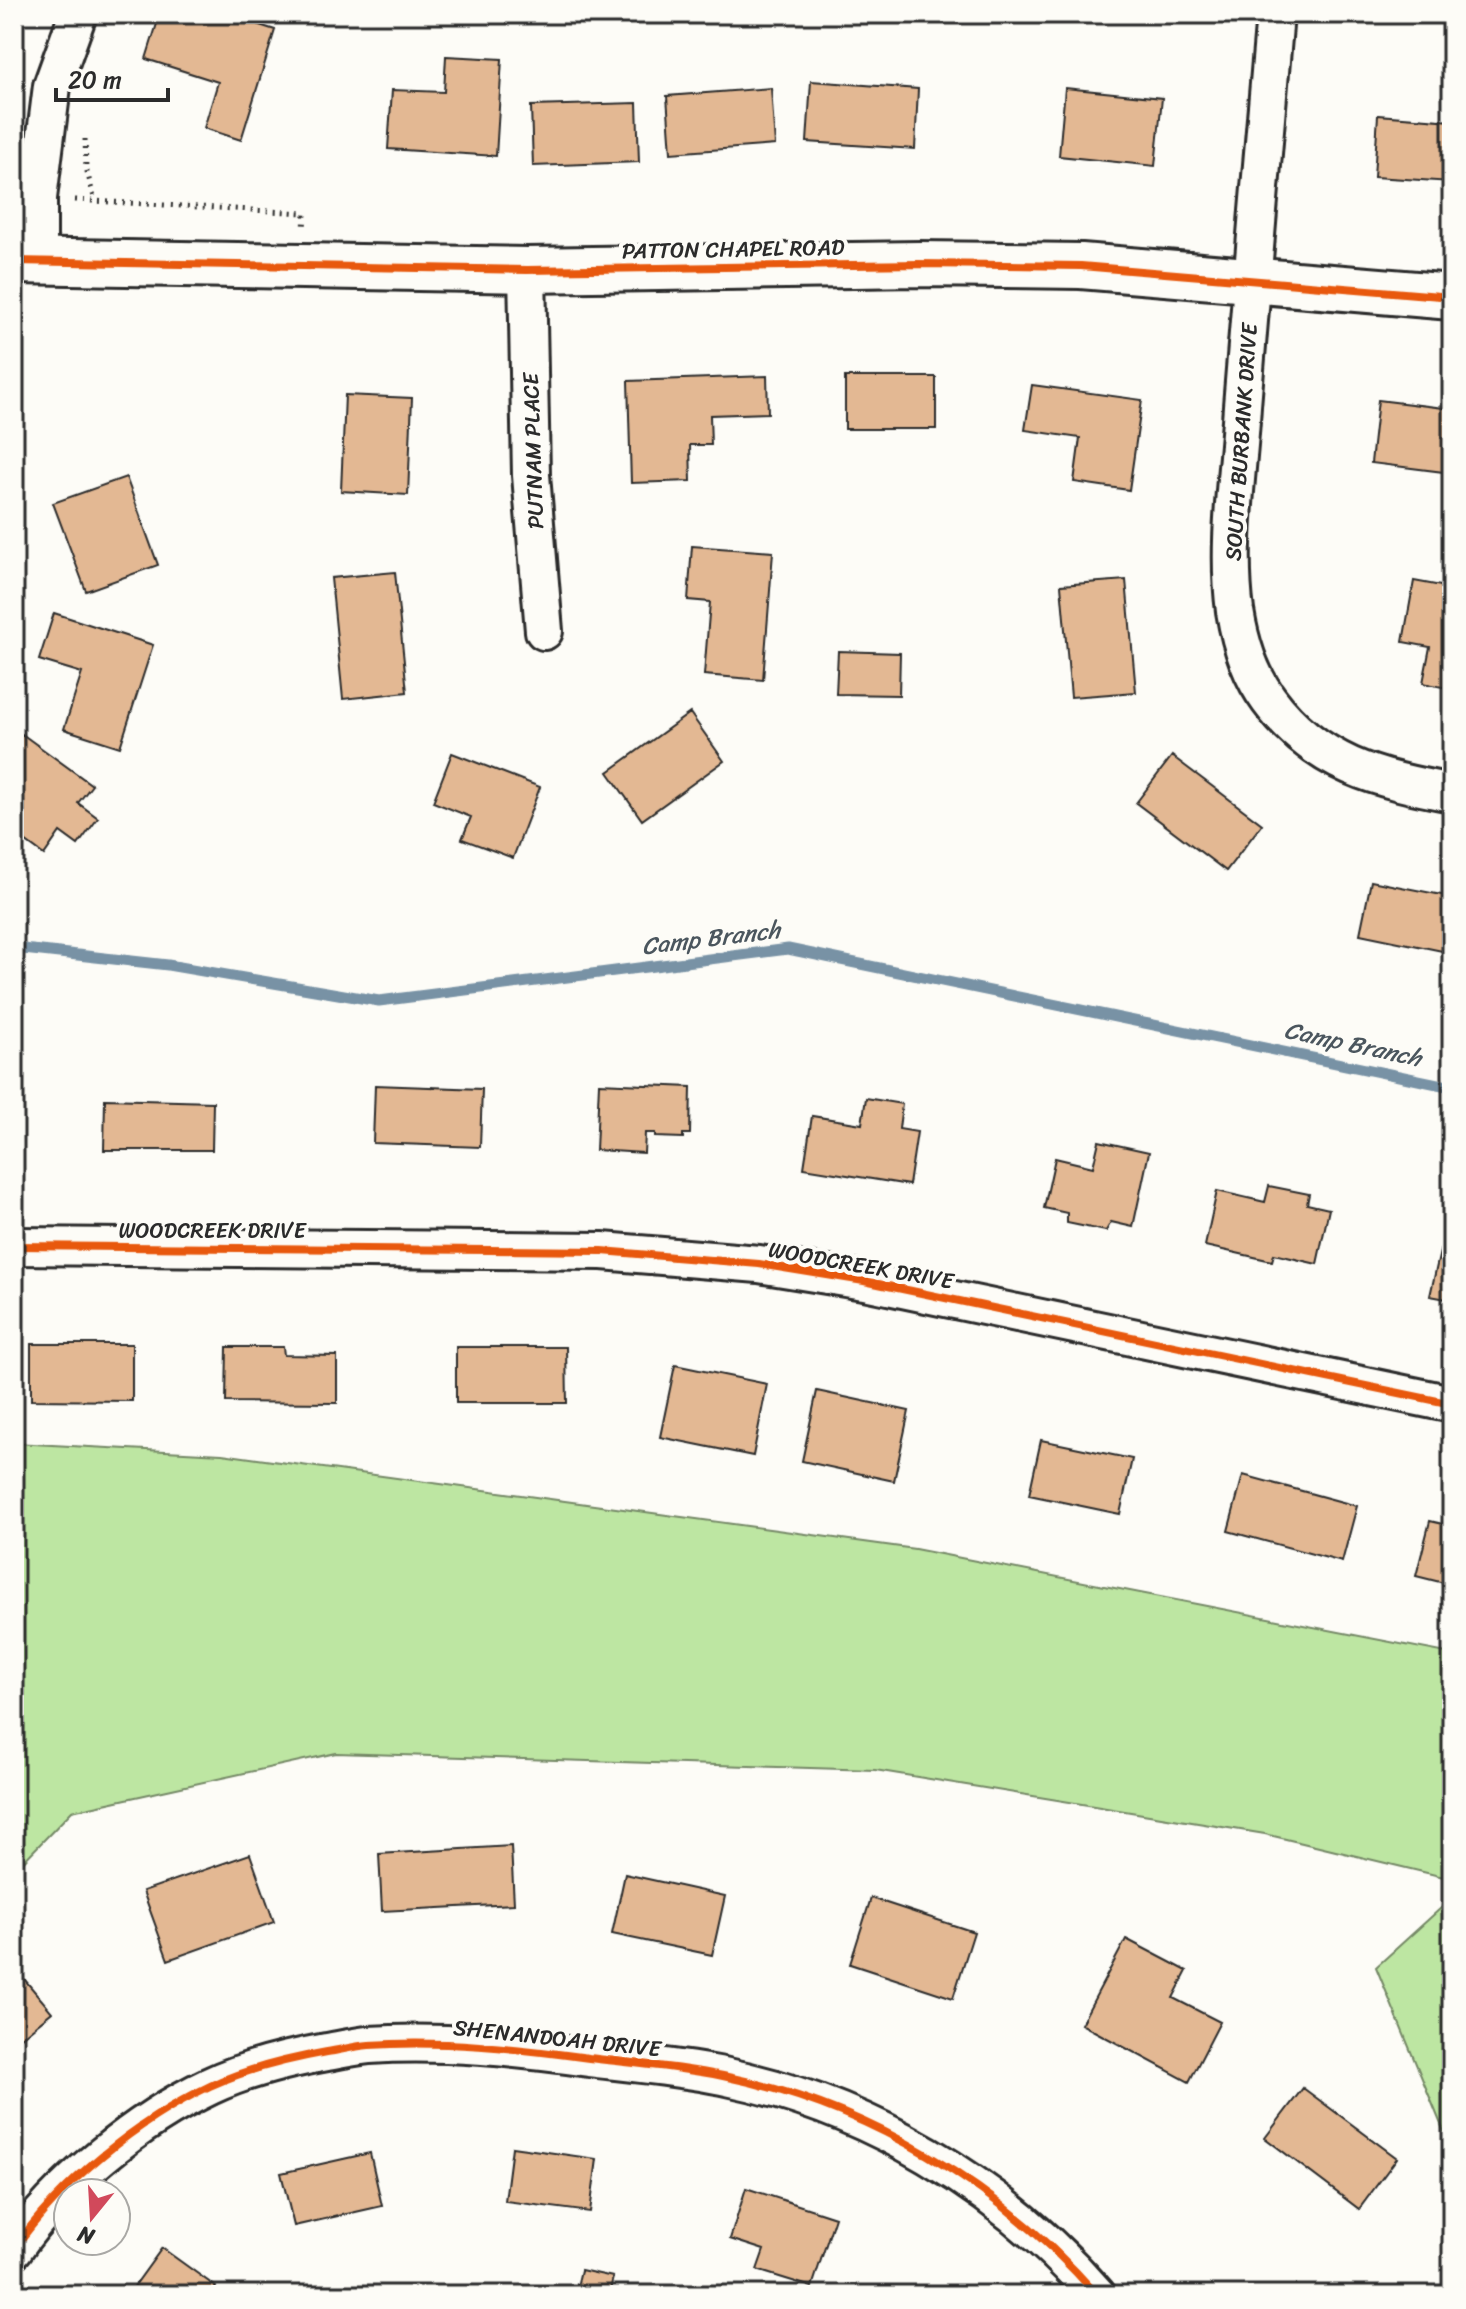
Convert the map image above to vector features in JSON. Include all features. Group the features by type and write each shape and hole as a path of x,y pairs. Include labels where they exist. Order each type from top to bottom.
{"street":[{"path":"26,262 38,198 52,86 78,14"},
{"name":"SOUTH BURBANK DRIVE","path":"1275,14 1231,557 1235,611 1245,655 1268,699 1305,741 1354,770 1452,793"},
{"name":"PATTON CHAPEL ROAD","path":"26,262 527,270 1066,265 1452,297"},
{"name":"PUTNAM PLACE","path":"527,270 531,475 544,631"},
{"name":"WOODCREEK DRIVE","path":"14,1246 602,1251 759,1264 864,1281 1452,1404"},
{"name":"SHENANDOAH DRIVE","path":"14,2249 35,2218 98,2161 152,2119 211,2086 287,2060 353,2047 443,2043 531,2050 711,2074 815,2103 929,2155 976,2186 1019,2219 1097,2295"}],"path":[{"path":"85,129 86,168 95,201"},
{"path":"38,198 305,213 301,268"}],"green space":[{"path":"14,1443 222,1454 915,1549 1452,1654 1452,1879 1265,1834 875,1770 336,1753 72,1811 14,1871"},
{"path":"1452,1898 1452,2151 1376,1967"}],"building":[{"path":"160,14 225,14 275,30 241,140 204,128 218,82 146,59"},
{"path":"446,56 502,59 496,156 388,149 392,90 444,92"},
{"path":"811,81 918,89 915,149 807,142"},
{"path":"771,88 775,145 671,153 667,96"},
{"path":"1065,88 1162,98 1155,166 1059,156"},
{"path":"637,103 639,162 533,166 531,106"},
{"path":"1378,115 1452,121 1452,182 1374,177"},
{"path":"767,376 768,413 710,415 711,445 690,445 691,481 631,483 628,381"},
{"path":"845,377 936,377 936,429 845,429"},
{"path":"1032,385 1142,400 1129,490 1074,482 1080,438 1025,430"},
{"path":"345,395 412,398 408,495 341,491"},
{"path":"1378,400 1452,409 1452,473 1371,463"},
{"path":"126,477 158,565 86,591 53,503"},
{"path":"692,546 773,552 763,680 704,675 710,602 688,600"},
{"path":"395,572 407,692 343,699 331,578"},
{"path":"1126,580 1136,692 1071,697 1061,585"},
{"path":"1414,581 1452,588 1452,689 1423,683 1430,647 1403,642"},
{"path":"54,613 153,645 120,747 64,729 82,673 39,660"},
{"path":"838,651 900,653 899,695 836,694"},
{"path":"690,713 724,761 642,820 608,772"},
{"path":"22,734 92,785 78,803 98,818 78,845 60,832 44,855 14,833 14,746"},
{"path":"452,753 540,787 513,858 462,839 471,817 433,802"},
{"path":"1172,756 1262,824 1226,871 1136,803"},
{"path":"1371,881 1452,897 1452,953 1360,934"},
{"path":"599,1083 691,1087 690,1134 683,1134 683,1138 655,1137 655,1133 645,1133 644,1153 596,1150"},
{"path":"375,1085 482,1089 480,1147 373,1143"},
{"path":"866,1098 902,1104 899,1129 917,1132 909,1185 804,1168 812,1116 862,1124"},
{"path":"105,1099 213,1102 212,1150 104,1150"},
{"path":"1099,1141 1149,1152 1133,1227 1111,1222 1106,1231 1067,1223 1067,1213 1044,1208 1055,1158 1093,1167"},
{"path":"1269,1186 1309,1194 1307,1204 1329,1209 1317,1264 1274,1254 1272,1261 1205,1246 1217,1191 1265,1202"},
{"path":"1446,1225 1452,1226 1452,1300 1430,1296"},
{"path":"31,1344 132,1344 132,1401 31,1400"},
{"path":"227,1347 283,1347 284,1355 337,1356 337,1403 226,1402"},
{"path":"456,1347 566,1347 567,1403 456,1403"},
{"path":"675,1365 767,1384 753,1456 660,1437"},
{"path":"817,1391 909,1411 894,1481 802,1461"},
{"path":"1041,1440 1132,1459 1120,1514 1029,1495"},
{"path":"1243,1475 1357,1506 1342,1562 1228,1531"},
{"path":"1430,1521 1452,1526 1452,1585 1416,1576"},
{"path":"511,1846 514,1904 382,1911 379,1854"},
{"path":"250,1854 274,1922 168,1960 143,1891"},
{"path":"625,1874 725,1896 712,1955 612,1934"},
{"path":"871,1898 974,1932 953,1998 850,1964"},
{"path":"1126,1939 1187,1971 1173,1998 1220,2022 1189,2082 1081,2024"},
{"path":"14,1967 52,2012 14,2043"},
{"path":"1303,2088 1397,2158 1359,2209 1265,2138"},
{"path":"512,2147 597,2159 590,2212 505,2201"},
{"path":"370,2153 382,2206 294,2226 281,2173"},
{"path":"746,2188 835,2217 812,2287 757,2270 764,2250 730,2239"},
{"path":"162,2248 216,2287 210,2295 128,2295"},
{"path":"581,2270 613,2277 609,2295 575,2295"}],"waterway":[{"name":"Camp Branch","path":"14,948 168,965 379,1001 788,949 1452,1087"}],"cycle path":[{"path":"14,261 527,270 919,264 1081,266 1452,297"},
{"path":"14,1246 602,1251 759,1264 864,1281 1452,1404"},
{"path":"14,2249 53,2201 102,2156 155,2117 210,2086 267,2065 353,2047 452,2044 706,2073 776,2089 828,2107 928,2155 974,2185 1018,2218 1097,2295"}]}
